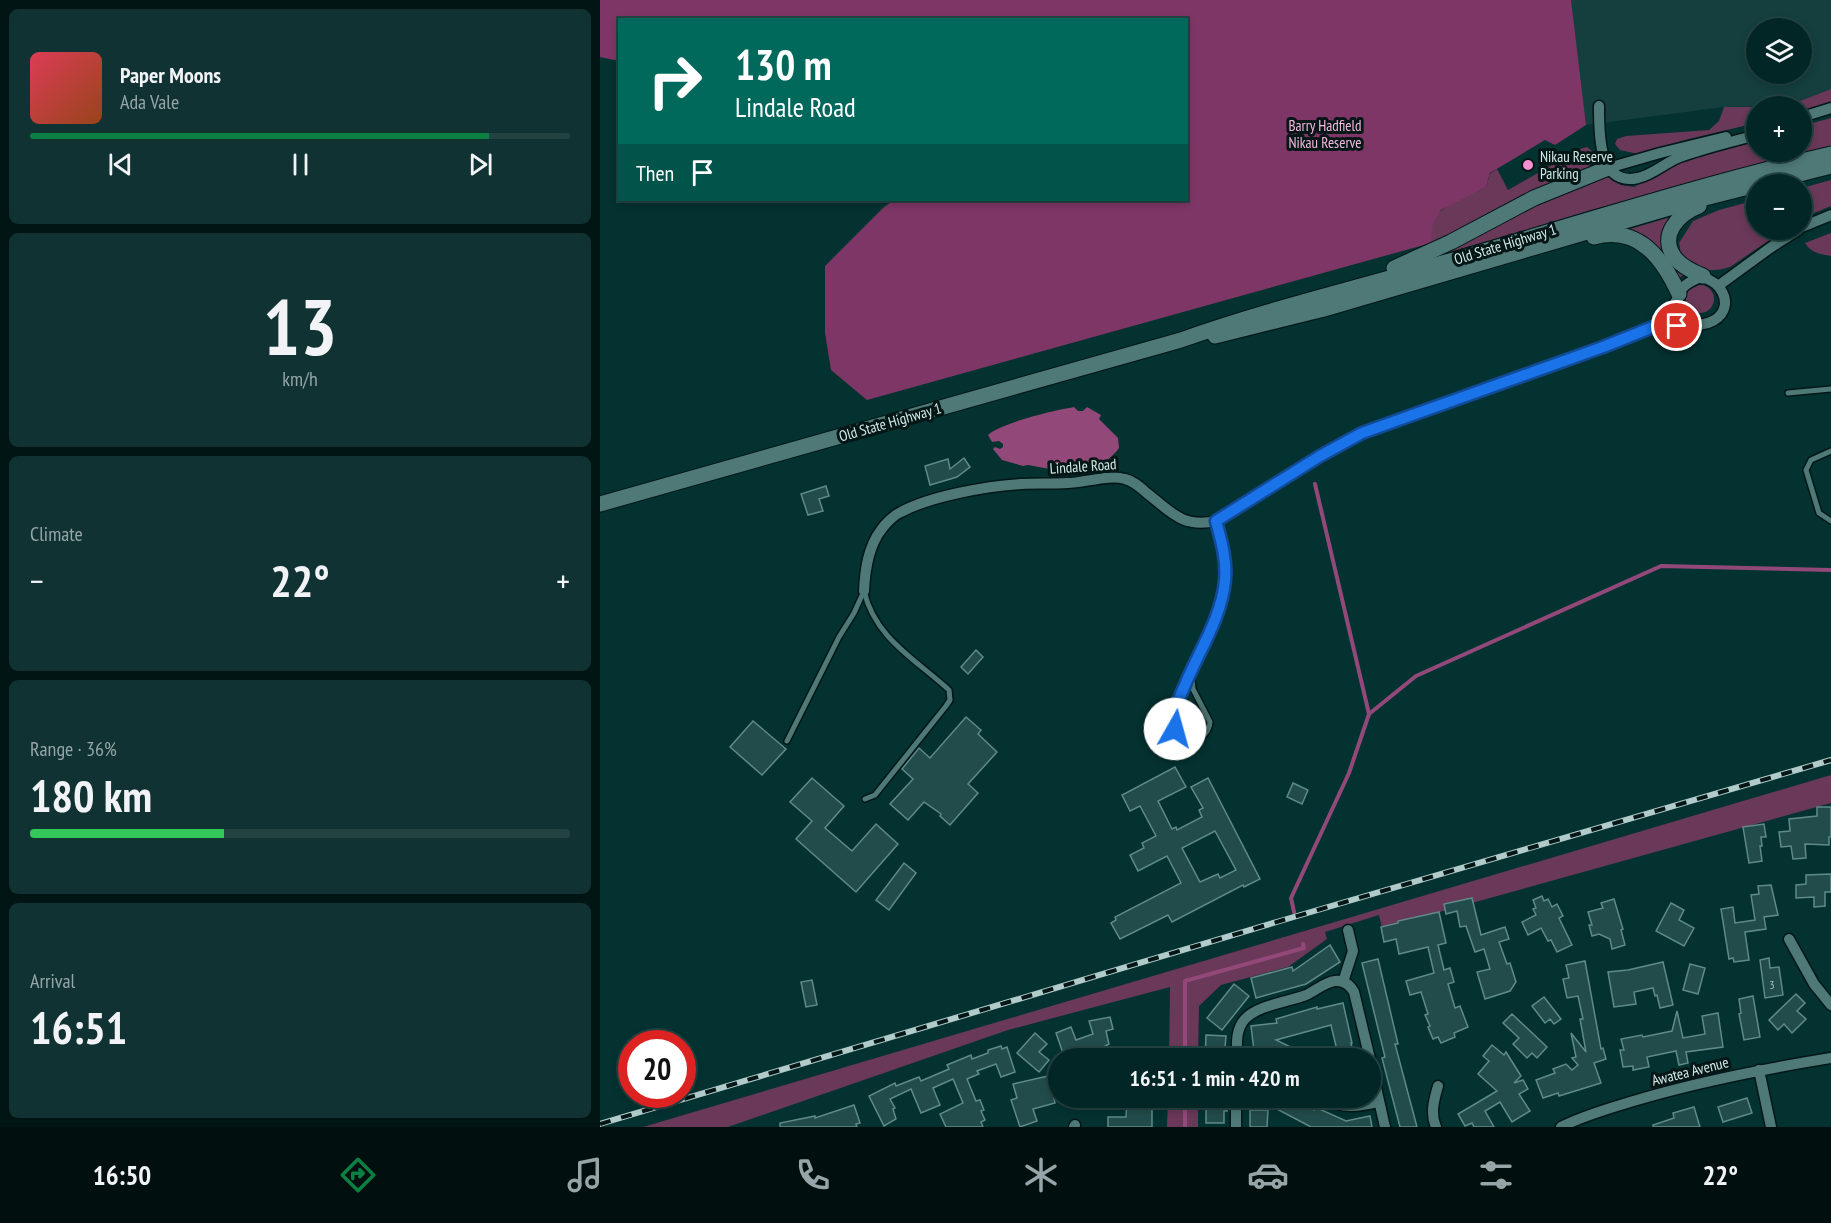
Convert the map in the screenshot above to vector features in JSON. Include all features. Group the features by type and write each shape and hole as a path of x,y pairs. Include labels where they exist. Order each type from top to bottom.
{"main road":[{"name":"Old State Highway 1","path":"600,504 1181,340 1232,322 1663,198 1831,154"},
{"name":"Old State Highway 1","path":"1181,340 1239,331 1351,301 1693,201 1831,166"},
{"path":"1324,295 1423,255 1534,198 1608,168"},
{"path":"1812,176 1831,172"},
{"path":"1703,276 1686,268 1675,258 1669,240 1670,231 1676,220 1684,213 1696,207 1746,193"},
{"path":"1351,301 1392,293 1600,235 1630,237 1649,248 1664,266 1679,296"}],"street":[{"path":"1599,106 1599,133 1608,168 1624,180 1640,178 1679,157 1746,138"},
{"path":"1812,114 1831,108"},
{"path":"1812,120 1831,114"},
{"path":"1608,168 1746,131"},
{"path":"1812,223 1831,215"},
{"path":"1718,286 1782,240"},
{"path":"1216,521 1320,456 1362,433 1653,327 1668,314 1688,283 1703,276 1718,286 1724,297 1724,308 1719,318 1710,324 1653,327"},
{"path":"1679,296 1679,308 1683,317 1690,323 1700,325"},
{"name":"Lindale Road","path":"864,591 871,547 881,530 899,512 959,493 1020,484 1082,483 1117,477 1127,479 1137,485 1182,520 1203,524 1216,521"},
{"path":"1343,982 1353,951 1348,930"},
{"path":"1789,939 1814,984 1831,1005"},
{"path":"1238,1048 1239,1029 1242,1021 1248,1015 1305,995 1332,981 1343,982 1354,992 1367,1048"},
{"name":"Awatea Avenue","path":"1561,1127 1614,1107 1670,1090 1759,1070 1831,1058"},
{"path":"1759,1070 1771,1127"},
{"path":"1436,1127 1433,1104 1438,1086"},
{"path":"1236,1108 1236,1127"},
{"path":"1380,1108 1385,1127"}],"lane":[{"path":"1788,393 1831,389"},
{"path":"1831,452 1811,459 1806,470 1819,513 1831,521"},
{"path":"1191,670 1194,689 1210,722 1205,735 1192,742 1180,736 1173,721 1179,699 1191,670 1218,611 1225,581 1224,554 1216,521"},
{"path":"787,741 864,591"},
{"path":"864,591 866,600 886,636 948,690 950,697 946,706 875,795 865,799"}],"shaded area":[{"path":"1570,0 1831,0 1831,89 1812,96 1746,96 1746,107 1724,107 1586,125"},
{"path":"1831,89 1831,102 1812,108 1812,96"},
{"path":"1724,107 1746,107 1746,125 1638,154 1620,150 1615,144 1617,139 1626,136 1709,130 1719,121"},
{"path":"1831,118 1831,151 1812,155 1812,123"},
{"path":"1746,142 1746,162 1782,162 1694,182 1591,210 1438,257 1437,253 1539,200 1604,175 1621,185 1634,187 1683,161"},
{"path":"1587,147 1592,151 1593,161 1586,170 1445,239 1431,243 1432,225 1436,216 1452,203 1486,187 1490,174 1497,169 1508,190"},
{"path":"1831,180 1831,206 1812,214 1812,185"},
{"path":"1746,203 1746,240 1769,240 1730,267 1717,270 1698,269 1683,258 1679,243 1693,221 1719,210"},
{"path":"1671,217 1663,230 1672,265 1683,275 1679,278 1630,229"},
{"path":"1831,233 1831,256 1813,251 1805,243"},
{"path":"1700,285 1710,289 1714,299 1710,309 1700,313 1690,309 1686,299 1690,289"},
{"path":"1074,407 1078,411 1083,411 1087,407 1101,415 1099,419 1118,438 1119,448 1100,465 1077,470 1023,466 1002,460 993,449 1003,447 999,441 992,442 988,435 994,430 1029,418"},
{"path":"1831,775 1831,803 1382,928 1379,915 1325,932 1327,939 1288,967 1221,985 1199,1006 1198,1048 1169,1048 1170,987 1008,1030 728,1127 643,1127"},
{"path":"1168,1108 1198,1108 1198,1127 1167,1127"}],"green space":[{"name":"Barry Hadfield Nikau Reserve","path":"600,0 1571,0 1586,125 1555,145 1545,140 1490,173 1486,187 1441,210 1433,223 1431,243 867,400 831,370 825,333 825,266 893,201 1188,201 1188,18 618,18 618,61 600,57"}],"building":[{"path":"964,458 970,467 957,477 930,485 925,466 948,459 950,469"},
{"path":"826,486 829,496 819,499 823,511 808,515 801,494"},
{"path":"976,650 983,657 968,674 961,667"},
{"path":"966,717 981,730 978,734 997,752 968,784 978,793 950,825 940,816 941,814 924,802 908,820 890,804 913,779 902,769 919,748 930,758"},
{"path":"753,721 786,749 762,775 730,747"},
{"path":"1175,767 1186,787 1158,801 1172,829 1176,827 1177,830 1202,817 1199,810 1203,808 1191,787 1208,778 1260,879 1244,887 1243,885 1172,922 1168,915 1120,939 1111,923 1116,920 1115,917 1181,883 1167,856 1138,871 1130,855 1144,848 1142,843 1156,836 1140,806 1130,811 1122,795","holes":["1215,831 1236,870 1220,878 1218,874 1200,882 1182,848"]},
{"path":"812,778 844,806 825,828 852,851 876,824 898,844 856,892 796,839 812,821 790,802"},
{"path":"1293,783 1308,790 1302,804 1287,797"},
{"path":"1817,807 1831,807 1829,845 1805,844 1806,858 1793,859 1791,846 1781,847 1779,832 1790,831 1789,819 1817,816"},
{"path":"1764,824 1766,837 1761,837 1762,846 1760,846 1762,861 1749,863 1743,827"},
{"path":"904,863 916,873 889,910 876,900"},
{"path":"1831,874 1831,892 1825,892 1825,906 1814,907 1814,897 1796,898 1796,885 1806,884 1806,875"},
{"path":"1771,885 1778,915 1764,917 1766,929 1745,932 1749,960 1734,962 1733,958 1729,959 1721,909 1733,907 1735,923 1755,920 1751,895 1759,894 1758,886"},
{"path":"1542,896 1544,901 1548,899 1552,907 1557,904 1563,916 1559,918 1572,945 1557,952 1541,928 1528,935 1522,922 1536,915 1533,900"},
{"path":"1472,898 1481,935 1505,927 1509,939 1499,942 1507,964 1510,963 1516,982 1510,991 1485,999 1477,972 1490,969 1484,949 1475,952 1466,926 1460,927 1457,911 1446,914 1444,904"},
{"path":"1614,899 1625,945 1612,949 1610,939 1599,934 1592,936 1589,925 1592,925 1588,912 1603,908 1601,903"},
{"path":"1671,903 1684,910 1679,920 1694,928 1684,946 1656,931"},
{"path":"1439,912 1446,943 1438,945 1444,970 1450,968 1454,982 1448,984 1455,1008 1460,1006 1468,1027 1454,1033 1455,1037 1441,1043 1438,1037 1433,1039 1428,1027 1430,1026 1425,1015 1428,1014 1421,992 1410,995 1406,981 1434,973 1428,947 1399,954 1396,939 1384,942 1381,927"},
{"path":"1330,945 1340,962 1306,984 1256,998 1251,978 1292,967 1293,971"},
{"path":"1769,958 1770,968 1779,967 1783,995 1765,998 1760,960"},
{"path":"1378,959 1398,1044 1395,1044 1417,1127 1400,1127 1382,1058 1385,1057 1362,963"},
{"path":"1585,961 1601,1049 1603,1048 1606,1059 1594,1063 1601,1083 1559,1096 1558,1093 1543,1098 1536,1080 1555,1073 1553,1069 1566,1064 1572,1070 1578,1065 1572,1058 1576,1057 1571,1033 1586,1052 1578,996 1567,998 1563,979 1569,978 1566,965"},
{"path":"1663,962 1673,1005 1660,1008 1653,988 1634,992 1636,1004 1614,1007 1608,972"},
{"path":"1690,964 1705,968 1698,994 1683,990"},
{"path":"812,980 817,1005 806,1007 801,982"},
{"path":"1234,984 1249,996 1222,1030 1207,1018"},
{"path":"1796,994 1805,1003 1797,1011 1806,1019 1792,1033 1784,1024 1778,1030 1769,1020"},
{"path":"1753,996 1760,1037 1744,1040 1739,1014 1741,1013 1739,999"},
{"path":"1544,997 1561,1019 1554,1024 1550,1019 1545,1023 1532,1006"},
{"path":"1343,1003 1352,1048 1336,1048 1331,1025 1276,1040 1292,1048 1254,1048 1251,1026 1277,1023 1276,1019 1317,1007 1317,1009"},
{"path":"1677,1011 1683,1038 1705,1034 1702,1016 1718,1013 1723,1047 1686,1052 1688,1063 1679,1065 1676,1051 1647,1057 1649,1067 1633,1070 1633,1066 1623,1067 1620,1050 1624,1050 1621,1039 1672,1031"},
{"path":"1512,1014 1547,1047 1537,1058 1532,1053 1527,1058 1513,1044 1519,1038 1503,1023"},
{"path":"1110,1017 1113,1029 1106,1031 1109,1044 1105,1046 1106,1048 1061,1048 1056,1033 1071,1027 1076,1040 1093,1034 1089,1021"},
{"path":"1035,1033 1047,1044 1039,1052 1048,1061 1039,1072 1017,1053"},
{"path":"1206,1035 1226,1036 1225,1048 1205,1048"},
{"path":"1492,1045 1504,1055 1506,1052 1521,1076 1514,1083 1523,1080 1528,1089 1519,1094 1530,1111 1512,1122 1500,1102 1485,1111 1494,1127 1474,1127 1472,1123 1465,1126 1458,1114 1497,1091 1478,1074 1489,1061 1483,1056"},
{"path":"1001,1046 1002,1049 1007,1047 1015,1072 1001,1077 996,1064 977,1071 979,1074 967,1079 976,1101 980,1100 984,1110 981,1111 985,1120 981,1122 983,1127 946,1127 940,1114 963,1103 953,1079 933,1088 940,1105 921,1113 911,1089 890,1099 895,1108 893,1109 896,1119 884,1126 869,1096 895,1083 896,1086 919,1077 921,1081 949,1069 947,1065 971,1055 972,1059"},
{"path":"1048,1076 1048,1105 1033,1109 1037,1121 1020,1127 1011,1100 1017,1098 1013,1084"},
{"path":"1747,1098 1752,1113 1723,1122 1718,1107"},
{"path":"854,1105 860,1123 856,1124 857,1127 780,1127 780,1123 815,1116 815,1118"},
{"path":"1694,1107 1700,1127 1653,1127 1653,1125 1674,1118 1673,1113"},
{"path":"1126,1108 1152,1108 1152,1127 1108,1127 1108,1117 1126,1117"},
{"path":"1206,1108 1227,1108 1227,1111 1224,1111 1224,1123 1206,1123"},
{"path":"1275,1108 1314,1110 1317,1108 1346,1121 1370,1116 1372,1127 1311,1127"},
{"path":"1250,1110 1268,1110 1267,1127 1250,1127"}],"waterway":[{"path":"1315,484 1369,714"},
{"path":"1294,912 1291,898 1349,773 1369,714 1416,676 1661,566 1831,570"},
{"path":"1185,1048 1185,981 1304,948 1303,944"},
{"path":"1185,1108 1185,1127"}],"railway":[{"path":"600,1124 1280,921 1831,760"}],"place":[{"name":"Nikau Reserve Parking","path":"1528,165"}],"route":[{"path":"1175,729 1173,721 1179,699 1218,611 1223,592 1224,554 1216,521 1320,456 1362,433 1653,327 1677,326"}]}
